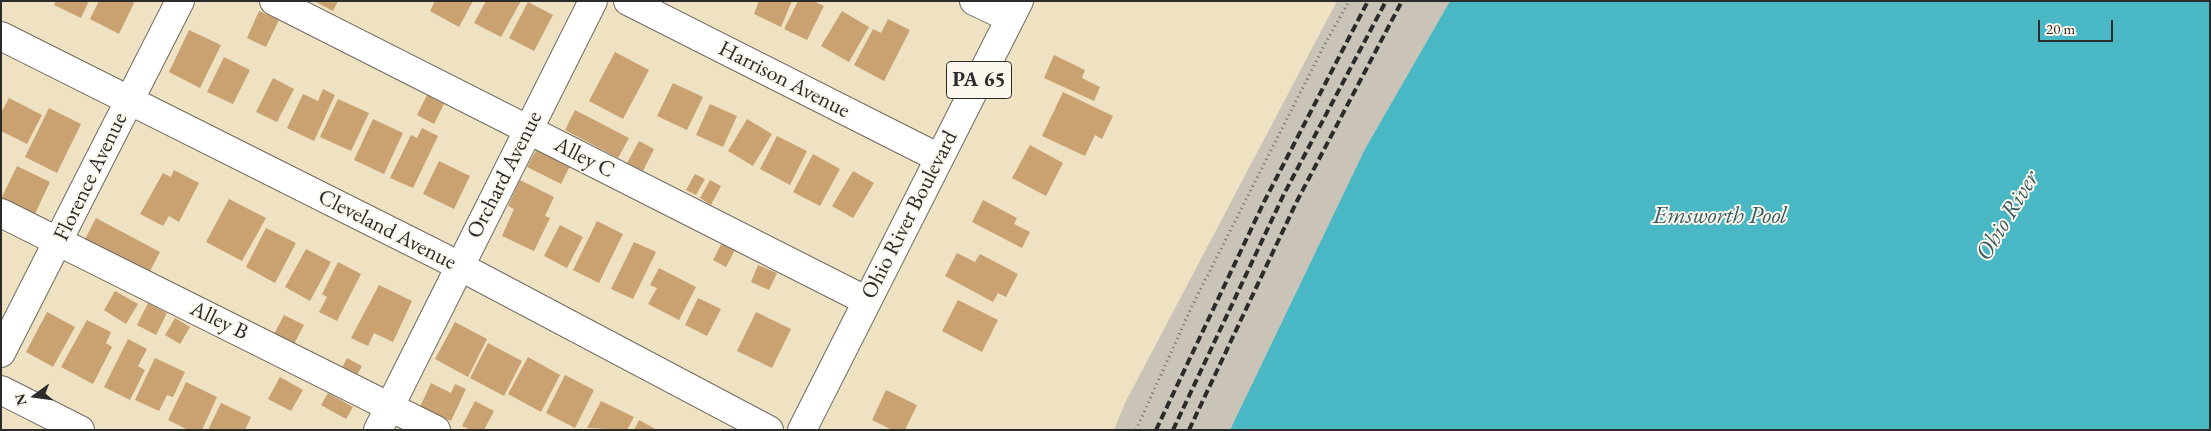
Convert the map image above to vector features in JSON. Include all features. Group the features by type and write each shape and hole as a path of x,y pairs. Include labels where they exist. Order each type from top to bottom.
{"main road":[{"name":"Florence Avenue","path":"1,353 180,1"},
{"name":"Alley C","path":"274,1 867,301"},
{"name":"Orchard Avenue","path":"378,430 458,266 593,1"},
{"name":"Harrison Avenue","path":"628,1 939,158"},
{"path":"974,1 1014,10"},
{"name":"Ohio River Boulevard","path":"802,430 1014,10"},
{"name":"Cleveland Avenue","path":"1,36 458,266 769,430"},
{"name":"Alley B","path":"1,214 436,430"},
{"path":"1,390 80,430"}],"path":[{"path":"1136,430 1192,306 1325,44 1349,1"}],"shaded area":[{"path":"1337,1 1450,1 1365,149 1230,430 1114,430 1125,403"}],"water":[{"name":"Emsworth Pool","path":"1450,1 2210,1 2210,430 1230,430 1365,149"}],"building":[{"path":"56,1 89,1 81,18 54,5"},
{"path":"99,1 135,1 119,34 90,19"},
{"path":"314,1 338,1 333,11"},
{"path":"435,1 473,1 459,27 430,11"},
{"path":"486,1 521,1 501,37 474,23"},
{"path":"759,1 792,1 781,27 754,14"},
{"path":"798,1 814,1 824,6 807,40 784,29"},
{"path":"528,2 553,15 534,51 509,38"},
{"path":"259,11 279,20 266,47 247,38"},
{"path":"842,11 869,27 849,62 821,46"},
{"path":"888,19 910,30 884,81 854,65 873,29 881,33"},
{"path":"189,30 221,45 200,88 169,72"},
{"path":"615,52 649,70 623,119 589,101"},
{"path":"1054,55 1085,70 1082,78 1100,87 1094,101 1044,78"},
{"path":"224,57 250,70 233,104 207,92"},
{"path":"273,78 294,89 277,122 256,112"},
{"path":"673,83 703,97 687,130 657,116"},
{"path":"323,89 335,95 314,141 287,128 303,94 318,101"},
{"path":"1063,92 1113,116 1102,139 1095,135 1085,156 1042,136"},
{"path":"427,95 444,104 434,124 417,115"},
{"path":"9,98 42,115 27,144 1,131 1,113"},
{"path":"338,99 369,113 351,151 320,137"},
{"path":"710,104 737,116 723,147 696,135"},
{"path":"49,108 81,124 57,173 25,157"},
{"path":"575,110 629,138 618,158 565,130"},
{"path":"373,119 403,133 384,174 354,160"},
{"path":"747,119 772,134 753,166 728,151"},
{"path":"422,128 438,136 413,188 390,178 411,135 417,138"},
{"path":"777,136 807,151 790,185 760,169"},
{"path":"639,141 654,149 643,171 627,163"},
{"path":"1030,145 1063,163 1046,196 1012,178"},
{"path":"537,149 570,166 561,184 527,167"},
{"path":"813,154 840,169 820,206 793,192"},
{"path":"439,161 470,176 454,209 423,194"},
{"path":"17,166 50,182 33,218 1,204 1,199"},
{"path":"174,170 199,183 179,222 169,216 163,226 140,214 163,173 171,177"},
{"path":"853,171 874,183 853,218 832,206"},
{"path":"695,174 705,179 696,195 686,190"},
{"path":"520,180 554,197 545,216 550,218 534,251 502,236 514,209 508,206"},
{"path":"710,180 721,186 711,205 700,198"},
{"path":"229,199 266,218 242,261 206,242"},
{"path":"983,200 1017,218 1014,224 1030,232 1022,248 972,222"},
{"path":"96,218 160,252 149,273 85,239"},
{"path":"597,221 623,234 599,283 573,270"},
{"path":"560,225 583,237 567,268 544,256"},
{"path":"266,228 296,243 275,283 246,267"},
{"path":"723,241 736,248 726,267 713,260"},
{"path":"634,242 656,252 633,299 611,289"},
{"path":"306,249 331,262 310,301 285,287"},
{"path":"957,253 975,262 980,254 1018,274 1006,297 998,293 993,302 945,276"},
{"path":"338,262 361,274 337,321 319,312 327,297 322,294"},
{"path":"758,265 777,273 769,290 751,282"},
{"path":"659,268 696,287 679,320 648,304 657,288 650,285"},
{"path":"379,285 412,301 393,342 374,333 368,346 351,338"},
{"path":"115,291 138,304 126,324 104,310"},
{"path":"698,298 721,309 707,336 685,325"},
{"path":"958,300 998,320 982,352 942,331"},
{"path":"148,303 167,313 156,335 137,325"},
{"path":"47,312 75,327 53,367 26,352"},
{"path":"756,312 791,329 772,368 737,351"},
{"path":"284,315 304,325 293,346 273,336"},
{"path":"175,318 190,327 180,344 165,335"},
{"path":"87,320 111,332 106,343 112,347 93,384 61,367"},
{"path":"455,322 487,339 468,377 435,359"},
{"path":"128,339 147,349 138,366 145,370 130,400 104,387"},
{"path":"488,343 522,361 504,396 470,378"},
{"path":"528,357 560,375 541,412 508,394"},
{"path":"155,358 185,372 173,397 167,395 159,411 135,400"},
{"path":"347,358 362,366 354,380 340,372"},
{"path":"565,375 594,390 575,428 546,413"},
{"path":"280,377 303,390 291,411 268,399"},
{"path":"186,382 217,397 202,430 188,430 168,420"},
{"path":"431,383 451,393 455,384 466,389 451,421 420,407"},
{"path":"886,390 917,405 905,430 892,430 872,420"},
{"path":"328,393 353,407 346,419 321,405"},
{"path":"475,401 494,411 484,430 471,430 462,426"},
{"path":"601,401 634,417 627,430 587,428"},
{"path":"221,403 251,417 245,430 208,430"},
{"path":"639,420 657,430 634,430"}],"railway":[{"path":"1156,430 1264,202 1368,1"},
{"path":"1173,430 1284,194 1386,1"},
{"path":"1189,430 1297,201 1402,1"}],"water label":[{"name":"Ohio River","path":"2008,216"}]}
